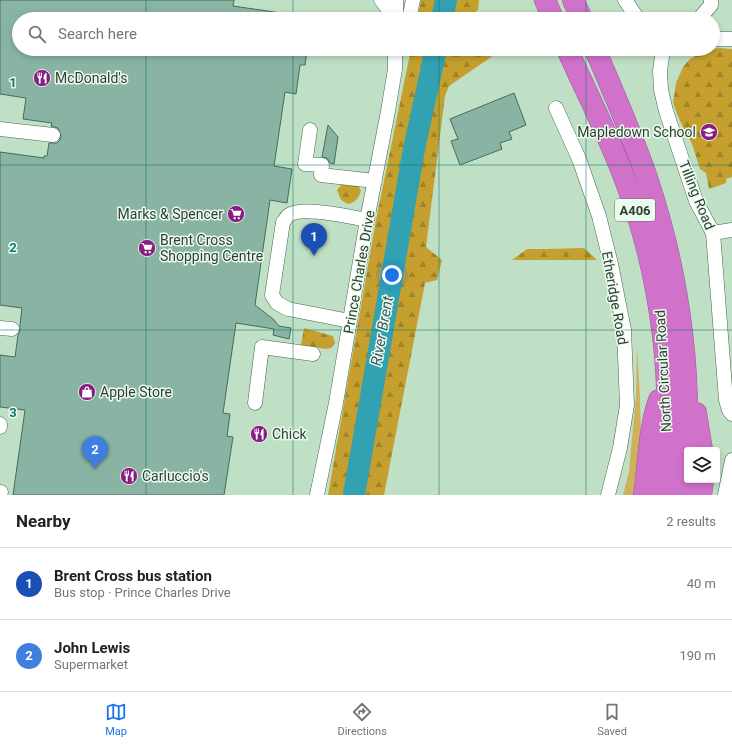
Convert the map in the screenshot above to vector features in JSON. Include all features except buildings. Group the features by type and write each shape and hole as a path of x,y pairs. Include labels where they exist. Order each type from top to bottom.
{"highway":[{"path":"540,0 550,12"},
{"name":"North Circular Road","path":"570,56 616,155 636,213 653,271 660,308 664,345 676,381 686,451 683,495"},
{"name":"North Circular Road","path":"598,56 636,148 656,208 665,241 678,304 683,343 676,381 662,495"},
{"name":"A406","path":"644,495 654,419 676,381 696,414 702,447"},
{"path":"701,495 703,483"}],"street":[{"path":"380,0 390,12"},
{"path":"395,12 396,0"},
{"path":"625,0 633,12"},
{"path":"705,12 711,6 711,0"},
{"path":"720,39 732,39"},
{"name":"Prince Charles Drive","path":"317,495 331,431 367,220 395,69 395,56"},
{"path":"395,69 399,56"},
{"name":"Tilling Road","path":"662,56 660,71 661,90 666,111 696,201 713,233 726,400 732,414"},
{"name":"Etheridge Road","path":"556,108 579,159 599,216 611,264 624,330 627,405 620,448 608,495"},
{"path":"0,129 53,134"},
{"path":"310,130 305,164 322,165 321,175 375,181"},
{"path":"350,322 288,309 277,303 272,295 283,222 290,215 297,212 330,213 367,220"},
{"path":"713,233 732,230"},
{"path":"255,403 262,347 313,354"},
{"path":"725,495 732,460"}],"shaded area":[{"path":"637,347 641,421 640,458 636,495 623,495 629,471 636,396"}],"green space":[{"path":"421,0 441,0 438,12 418,12"},
{"path":"450,0 479,0 478,10 476,12 447,12"},
{"name":"Mapledown School","path":"720,48 732,49 732,177 726,179 726,183 709,189 706,173 700,169 692,144 680,121 673,103 676,83 683,67 690,59 695,56 720,56"},
{"path":"410,56 429,56 402,177 388,257 360,443 349,495 328,495 376,220"},
{"path":"439,56 493,56 449,86 445,96 426,247 442,260 437,280 425,283 384,495 362,495 419,149"},
{"path":"343,183 358,185 361,191 355,201 348,204 341,200 337,190"},
{"path":"584,248 597,260 512,260 527,249"},
{"path":"304,328 333,336 335,343 331,348 326,349 301,345"}],"waterway":[{"name":"River Brent","path":"443,12 446,0"},
{"name":"River Brent","path":"354,495 414,149 434,56"}],"place":[{"name":"McDonald's","path":"42,78"},
{"name":"Mapledown School","path":"709,132"},
{"name":"Marks & Spencer","path":"236,214"},
{"name":"Brent Cross Shopping Centre","path":"147,248"},
{"name":"Brent Cross bus station","path":"314,256"},
{"name":"Apple Store","path":"87,392"},
{"name":"Chick","path":"259,434"},
{"name":"John Lewis","path":"95,469"},
{"name":"Carluccio's","path":"129,476"}]}
